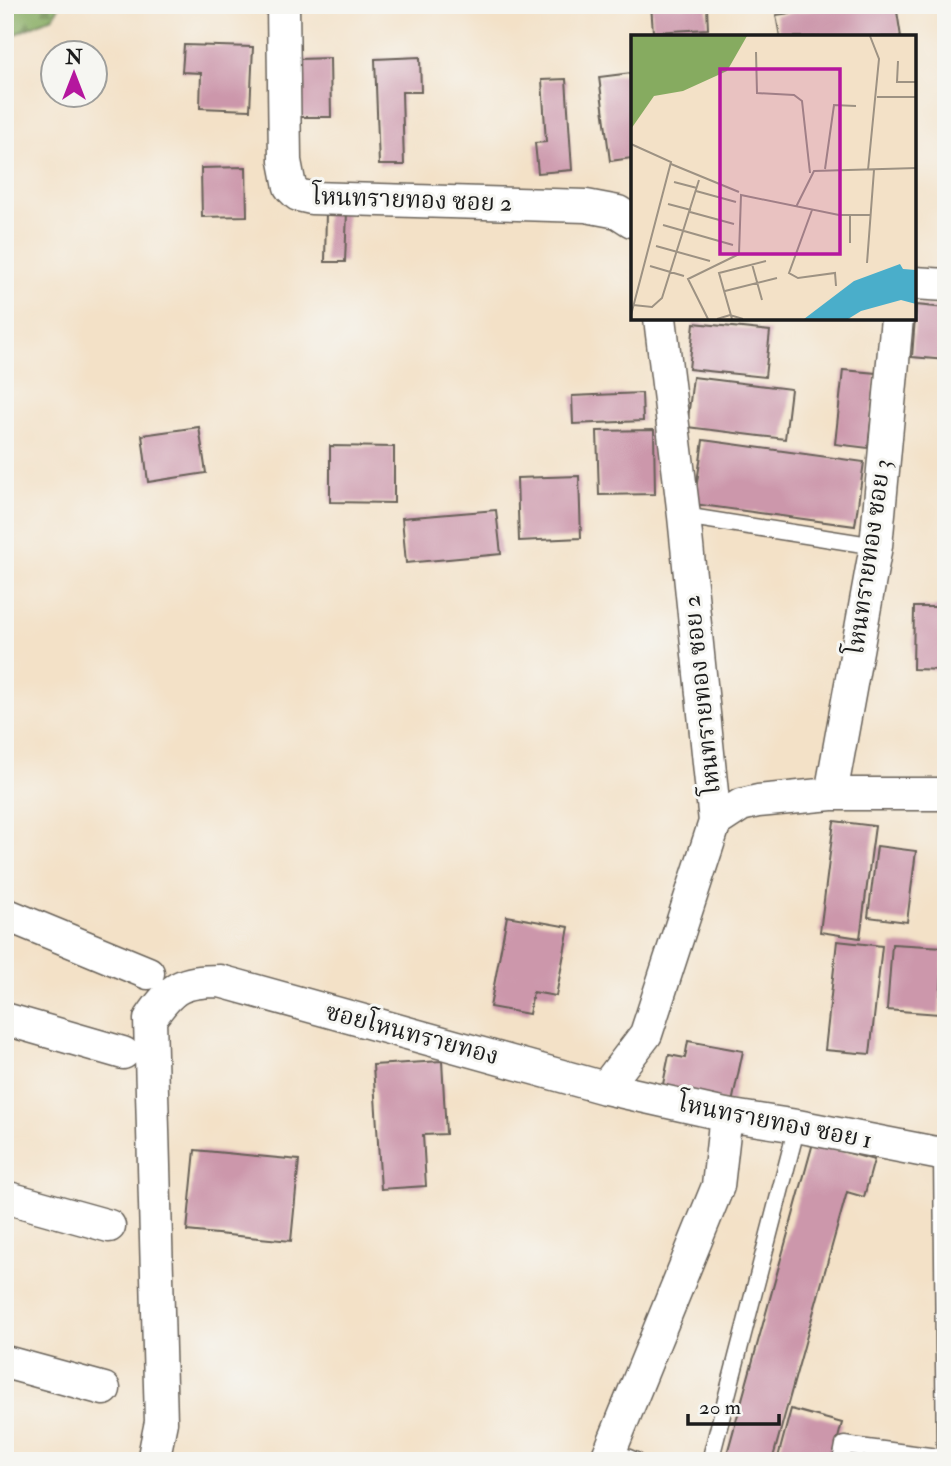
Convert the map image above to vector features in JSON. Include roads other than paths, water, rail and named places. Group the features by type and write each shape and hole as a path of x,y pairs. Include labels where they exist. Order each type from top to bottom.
{"street":[{"name":"โหนทรายทอง ซอย 2","path":"283,5 285,161 290,187 298,195 311,198 586,206 618,212 631,220"},
{"path":"916,283 946,285"},
{"name":"โหนทรายทอง ซอย 2","path":"660,320 684,516 715,822"},
{"name":"โหนทรายทอง ซอย 3","path":"831,794 876,546 897,320"},
{"path":"605,1088 646,1034 715,822 741,805 758,801 831,794 946,794"},
{"path":"5,914 148,973"},
{"name":"ซอยโหนทรายทอง","path":"153,1461 161,1422 150,1019 166,996 193,981 219,981 605,1088"},
{"path":"5,1020 123,1053"},
{"name":"โหนทรายทอง ซอย 1","path":"605,1088 726,1115 944,1155"},
{"path":"617,1457 718,1185 726,1115"},
{"path":"5,1197 109,1226"},
{"path":"5,1362 104,1389"}],"lane":[{"path":"684,516 876,546"},
{"path":"710,1461 797,1126"},
{"path":"841,1461 844,1445 945,1459 944,1155"}]}
